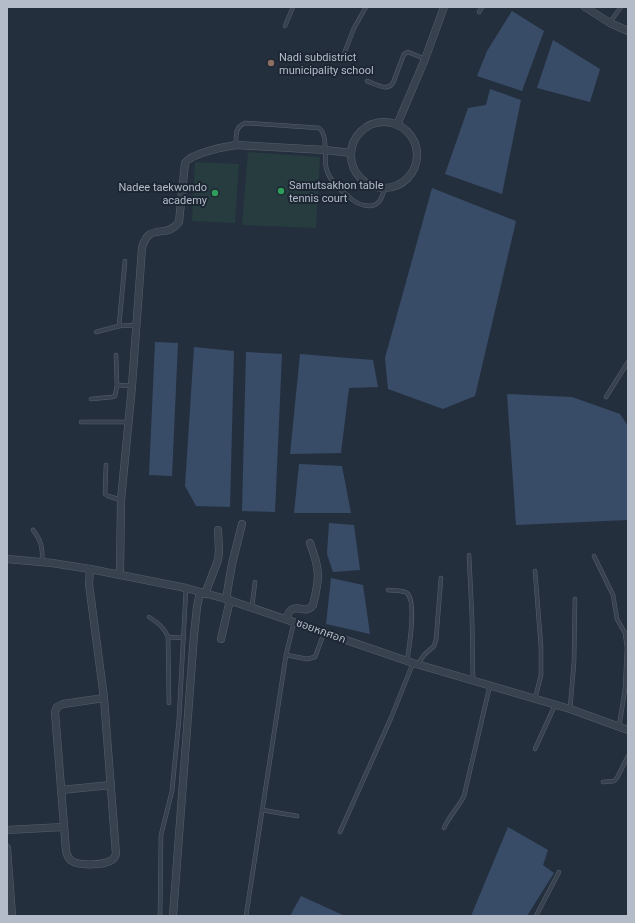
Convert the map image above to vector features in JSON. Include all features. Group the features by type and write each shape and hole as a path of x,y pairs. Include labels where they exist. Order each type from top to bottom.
{"street":[{"path":"397,125 425,59 444,7"},
{"path":"585,7 610,23 628,31"},
{"path":"385,122 397,125 408,132 412,137 416,149 416,162 408,178 397,186 385,188 367,184 358,176 352,165 351,152 352,146 358,135 367,127 373,124 385,122"},
{"path":"120,574 121,500 132,386 141,258 144,240 147,235 170,230 179,222 185,163 188,159 195,156 223,147 236,145 351,152"},
{"path":"221,639 227,616 231,570 242,524"},
{"path":"173,916 197,607 201,595 218,560 218,530"},
{"path":"286,619 290,610 308,610 313,605 319,573 317,560 310,543"},
{"name":"ซอยหกศอก","path":"7,558 42,562 90,572 120,574 186,592 252,607 286,619 293,625 323,636 412,664 474,680 555,704 628,730"},
{"path":"90,572 89,584 104,698 116,854 111,861 85,864 72,862 68,858 66,851 63,827 55,712 57,707 63,704 104,698"},
{"path":"61,790 111,785"},
{"path":"7,830 63,827"},
{"path":"7,848 12,916"}],"lane":[{"path":"285,26 292,7"},
{"path":"344,54 354,28 366,7"},
{"path":"478,12 482,7"},
{"path":"610,23 621,7"},
{"path":"367,81 386,88 390,87 404,54 408,52 425,59"},
{"path":"236,145 237,130 240,125 245,123 319,128 323,130 326,168 330,178 339,189 351,199 360,204 369,206 376,205 382,200 385,188"},
{"path":"119,326 125,262"},
{"path":"96,332 119,326 136,325"},
{"path":"91,399 115,396 117,384 116,355"},
{"path":"606,397 628,362"},
{"path":"117,384 132,386"},
{"path":"81,422 128,422"},
{"path":"106,465 105,494 121,500"},
{"path":"33,530 41,542 43,551 42,562"},
{"path":"468,555 474,680"},
{"path":"594,556 613,595 617,619 625,633 627,648 625,689 619,728"},
{"path":"535,571 541,647 541,675 535,698"},
{"path":"412,664 434,646 436,640 441,578"},
{"path":"252,607 255,582"},
{"path":"340,832 391,718 412,664 410,599 407,593 403,591 388,590"},
{"path":"160,916 161,836 172,791 179,719 186,592"},
{"path":"570,709 574,662 574,599"},
{"path":"149,617 160,624 168,637 169,703"},
{"path":"246,916 286,655 293,625"},
{"path":"286,655 311,659 315,657 323,636"},
{"path":"168,637 184,638"},
{"path":"444,828 464,796 490,685"},
{"path":"535,749 555,704"},
{"path":"603,782 609,782 617,778 628,756"},
{"path":"262,810 297,816"},
{"path":"536,916 558,872"}],"green space":[{"name":"Samutsakhon table tennis court","path":"248,152 320,157 316,228 242,225"},
{"name":"Nadee taekwondo academy","path":"195,162 239,164 235,223 192,221"}],"water":[{"path":"512,11 544,31 522,91 477,76 487,51"},
{"path":"553,40 600,69 590,102 537,88"},
{"path":"490,89 521,100 502,194 445,174 468,108 486,105"},
{"path":"432,188 516,221 475,396 443,409 388,389 385,358"},
{"path":"155,342 178,343 172,476 149,475"},
{"path":"194,347 234,351 230,507 196,506 185,486"},
{"path":"246,352 282,354 275,512 242,511"},
{"path":"300,354 373,360 378,387 349,388 341,453 290,454"},
{"path":"507,394 572,397 620,414 628,426 628,520 516,525"},
{"path":"299,464 342,466 351,513 294,513"},
{"path":"329,523 354,525 360,570 333,572 327,554"},
{"path":"331,578 363,585 370,634 326,624"},
{"path":"508,827 548,850 543,865 554,873 527,916 471,916"},
{"path":"301,896 345,916 290,916"}],"place":[{"name":"Nadi subdistrict municipality school","path":"271,63"},
{"name":"Samutsakhon table tennis court","path":"281,191"},
{"name":"Nadee taekwondo academy","path":"215,193"}]}
